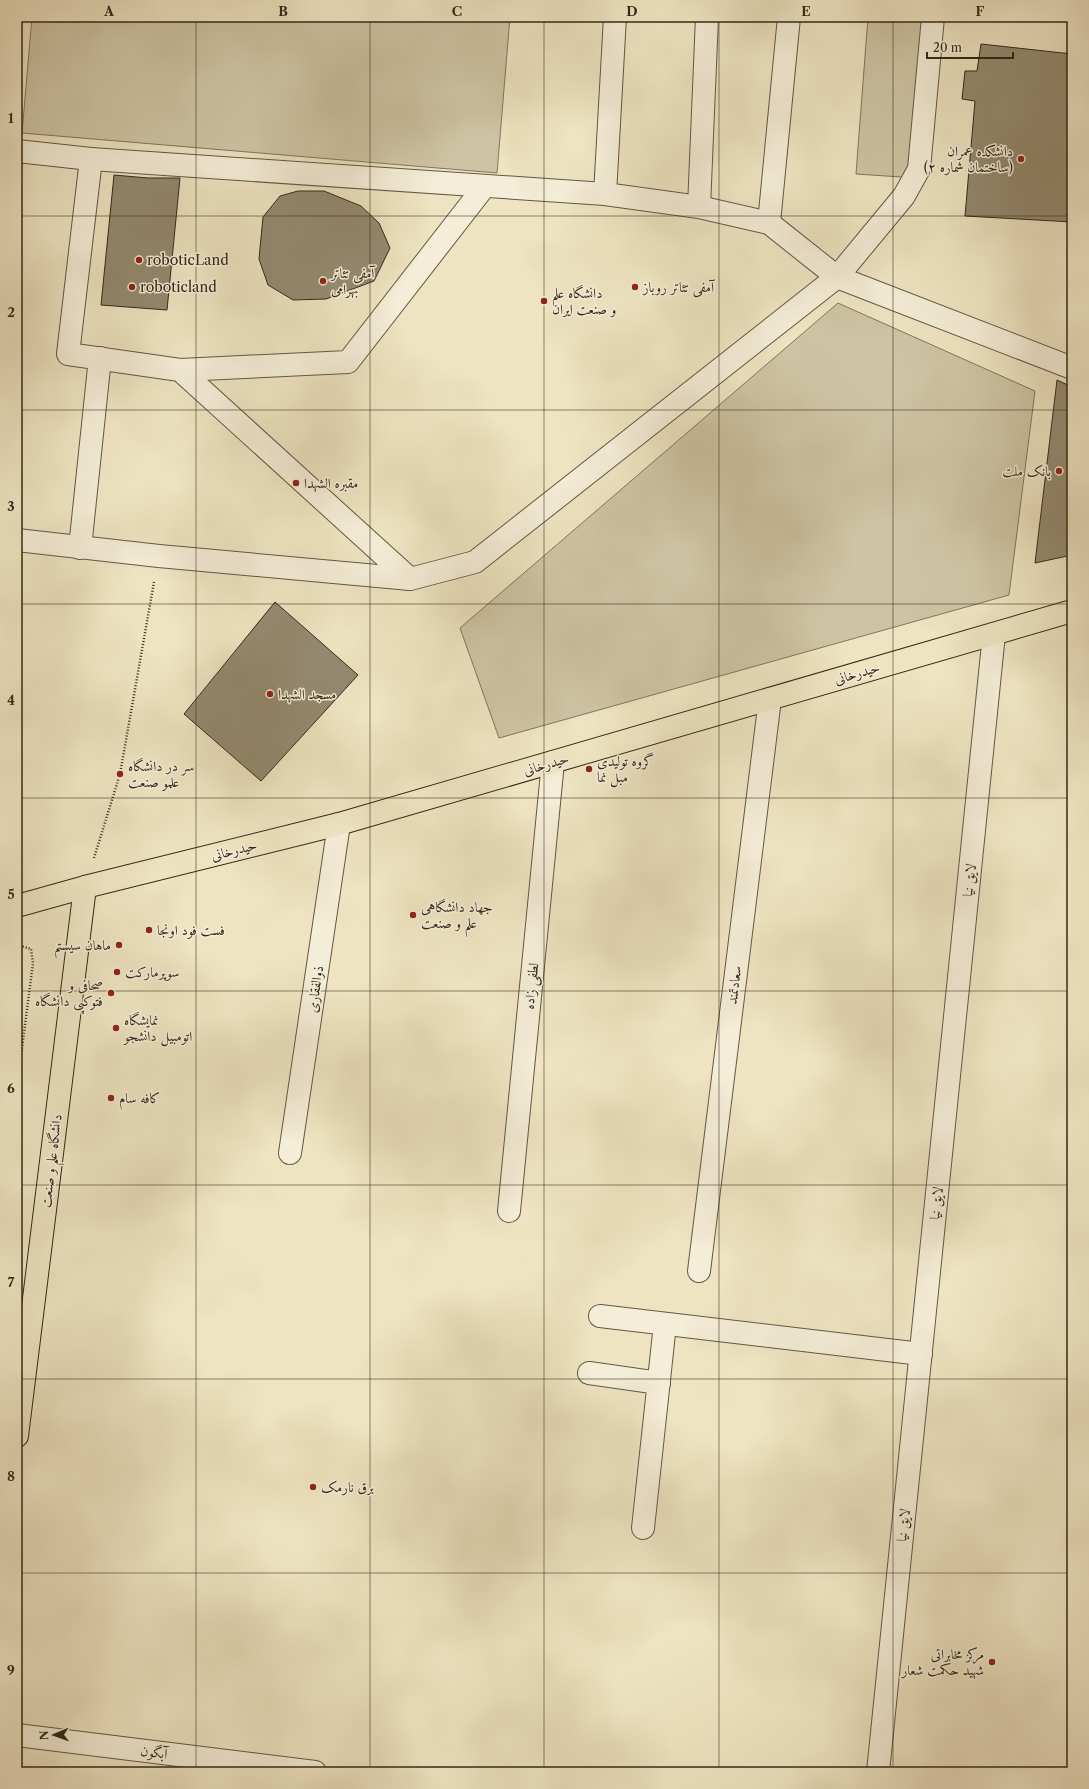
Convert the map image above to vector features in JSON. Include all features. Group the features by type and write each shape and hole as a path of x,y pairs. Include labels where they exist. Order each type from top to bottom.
{"main road":[{"name":"حیدرخانی","path":"17,906 85,887 339,824 1072,611"},
{"name":"دانشگاه علم و صنعت","path":"17,1436 85,887"}],"street":[{"path":"605,194 615,17"},
{"path":"699,207 708,17"},
{"path":"769,223 789,17"},
{"path":"17,540 159,556 410,579 476,562 836,277 904,196 919,169 933,17"},
{"path":"17,151 91,159 484,187 605,194 699,207 769,223 836,277 1072,368"},
{"path":"91,159 68,354 180,370 348,362 484,187"},
{"path":"80,548 100,358"},
{"path":"180,370 410,579"},
{"name":"لایق نیا","path":"878,1772 994,634"},
{"name":"سعادتمند","path":"699,1271 770,699"},
{"name":"لطفی زاده","path":"509,1210 553,762"},
{"name":"ذوالفقاری","path":"290,1153 339,824"},
{"path":"600,1316 921,1354"},
{"path":"643,1528 665,1324"},
{"path":"590,1373 659,1383"},
{"name":"آبگون","path":"17,1735 315,1772"}],"path":[{"path":"85,887 120,774 159,556"},
{"path":"17,945 31,948 33,963 17,1087"}],"shaded area":[{"path":"32,17 510,17 497,173 22,133"},
{"path":"868,17 925,17 912,166 901,177 856,174"},
{"path":"838,303 1035,391 1009,595 499,738 460,628"}],"building":[{"name":"دانشکده عمران (ساختمان شماره ۲)","path":"981,44 1072,54 1072,222 965,216 975,101 962,99 965,71 977,71"},
{"name":"roboticLand","path":"114,175 148,178 180,178 167,310 101,305"},
{"path":"298,191 324,191 361,206 379,223 390,248 374,281 326,299 293,300 268,285 259,259 263,217 280,196"},
{"name":"بانک ملت","path":"1057,380 1072,387 1072,555 1035,563"},
{"name":"مسجد الشهدا","path":"275,602 358,675 261,781 184,714"}],"place":[{"name":"دانشکده عمران (ساختمان شماره ۲)","path":"1021,159"},
{"name":"roboticLand","path":"139,260"},
{"name":"آمفی تئاتر بهرامی","path":"323,281"},
{"name":"roboticland","path":"132,287"},
{"name":"آمفی تئاتر روباز","path":"635,287"},
{"name":"دانشگاه علم و صنعت ایران","path":"544,301"},
{"name":"بانک ملت","path":"1059,471"},
{"name":"مقبره الشهدا","path":"296,483"},
{"name":"مسجد الشهدا","path":"270,694"},
{"name":"گروه تولیدی مبل نما","path":"589,769"},
{"name":"سر در دانشگاه علمو صنعت","path":"120,774"},
{"name":"جهاد دانشگاهی علم و صنعت","path":"413,915"},
{"name":"فست فود اونجا","path":"149,930"},
{"name":"ماهان سیستم","path":"119,945"},
{"name":"سوپرمارکت","path":"117,972"},
{"name":"صحافی و فتوکپی دانشگاه","path":"111,993"},
{"name":"نمایشگاه اتومبیل دانشجو","path":"116,1028"},
{"name":"کافه سام","path":"111,1098"},
{"name":"برق نارمک","path":"313,1487"},
{"name":"مرکز مخابراتی شهید حکمت شعار","path":"992,1662"}]}
